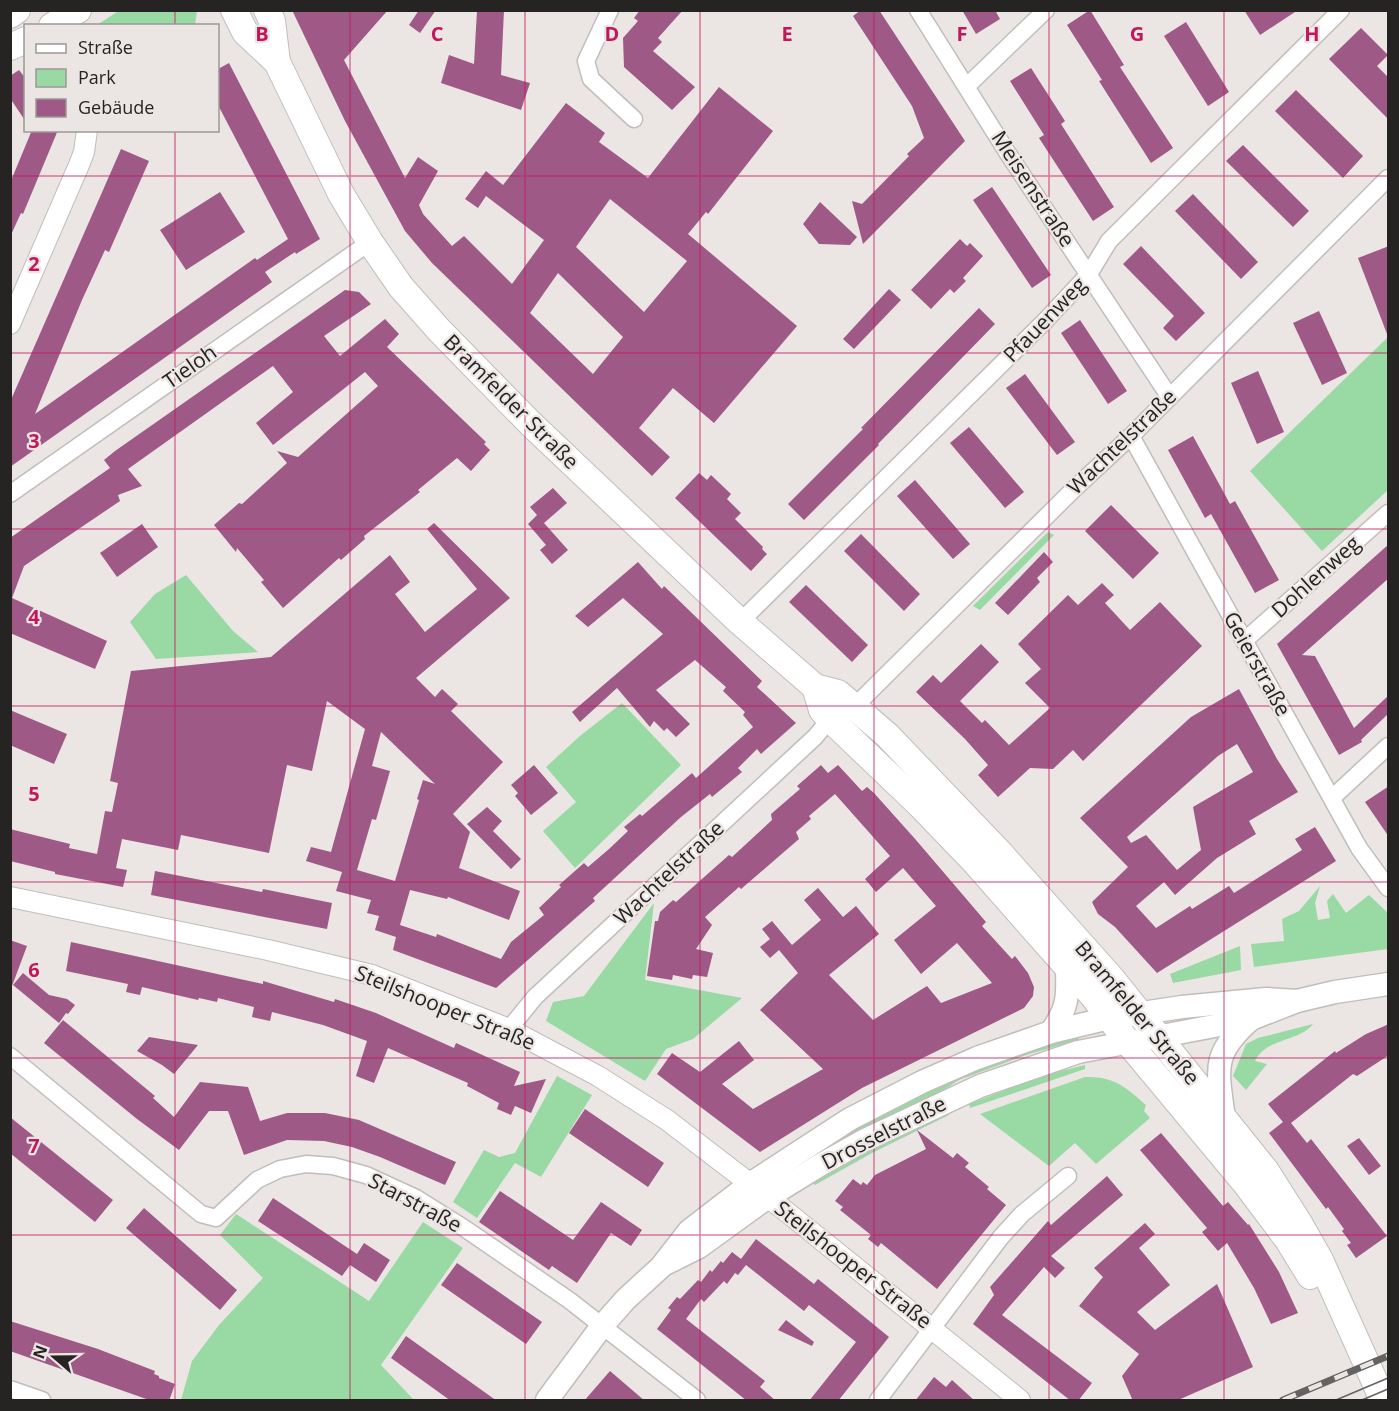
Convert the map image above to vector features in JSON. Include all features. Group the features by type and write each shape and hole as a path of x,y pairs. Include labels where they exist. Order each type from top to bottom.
{"main road":[{"path":"10,15 16,10"},
{"path":"56,24 78,10"},
{"name":"Bramfelder Straße","path":"234,10 245,32 277,62"},
{"name":"Bramfelder Straße","path":"267,10 272,21 277,62 341,194 401,287 439,330 531,424 740,622 815,687 838,693 887,735 1000,853 1112,979 1266,1171 1299,1223 1340,1301 1383,1401"},
{"path":"10,47 24,40"},
{"name":"Bramfelder Straße","path":"815,687 822,710 973,860 1093,996 1127,1041 1246,1184 1288,1240 1307,1270 1325,1304 1368,1401"},
{"path":"1051,1032 1067,1003 1066,968"},
{"path":"1224,1119 1218,1071 1221,1059 1234,1034 1251,1019 1296,1001 1335,992 1389,984"},
{"name":"Drosselstraße","path":"547,1401 602,1326 626,1299 660,1267 699,1247 759,1191 841,1125 922,1082 977,1058 1051,1032 1109,1018 1182,1007 1266,999 1296,1001"},
{"name":"Drosselstraße","path":"759,1191 980,1086 1078,1052 1251,1019"}],"street":[{"path":"610,10 586,61 591,79 634,118"},
{"name":"Meisenstraße","path":"918,10 1007,152 1169,396"},
{"path":"967,86 1046,10"},
{"name":"Pfauenweg","path":"740,622 992,375 1089,274 1109,241 1341,10"},
{"path":"10,324 79,165 84,152 86,132"},
{"name":"Wachtelstraße","path":"855,706 1074,489 1131,436 1389,178"},
{"name":"Tieloh","path":"10,494 370,242"},
{"name":"Geierstraße","path":"1131,436 1359,848 1389,888"},
{"name":"Dohlenweg","path":"1244,641 1389,513"},
{"name":"Wachtelstraße","path":"509,1029 535,997 815,737 830,719"},
{"path":"1332,798 1389,746"},
{"name":"Steilshooper Straße","path":"10,897 268,950 372,975 509,1029 598,1076 667,1120 934,1329 1020,1401"},
{"name":"Starstraße","path":"10,1056 201,1214 216,1218 257,1180 280,1169 315,1164 333,1166 366,1175 416,1198 464,1228 569,1300 697,1401"},
{"path":"878,1401 1015,1222 1068,1176"},
{"path":"10,1389 42,1401"}],"green space":[{"path":"120,10 197,10 195,24 99,24"},
{"path":"1388,337 1388,490 1322,551 1250,471"},
{"path":"1048,532 1054,535 980,610 973,606"},
{"path":"186,575 233,631 258,652 156,659 130,622 155,594"},
{"path":"622,703 681,765 575,868 543,831 576,802 546,767 580,736"},
{"path":"1320,886 1315,903 1318,920 1330,918 1327,901 1333,894 1346,913 1369,895 1388,913 1388,949 1254,967 1251,944 1284,941 1282,919 1299,911"},
{"path":"654,903 645,980 742,998 693,1039 666,1049 645,1081 546,1021 553,1002 584,996"},
{"path":"1240,946 1241,970 1173,983 1170,974"},
{"path":"1313,1024 1300,1034 1274,1044 1260,1054 1255,1061 1267,1064 1246,1090 1233,1076 1246,1044 1258,1038"},
{"path":"1077,1034 1079,1040 1029,1054 959,1080 930,1099 827,1151 800,1162 894,1107 951,1078"},
{"path":"1085,1065 1085,1069 970,1108 969,1104 1045,1075"},
{"path":"557,1076 592,1095 541,1177 515,1163 477,1218 453,1202 484,1150 499,1157 515,1153"},
{"path":"1085,1077 1104,1078 1125,1088 1146,1105 1144,1111 1150,1118 1096,1164 1075,1143 1049,1166 980,1114"},
{"path":"941,1114 949,1115 872,1153 815,1185 811,1182 829,1170"},
{"path":"236,1214 369,1301 423,1222 463,1248 381,1365 414,1400 181,1400 192,1361 219,1325 263,1278 220,1235"}],"building":[{"path":"292,10 388,10 344,60 405,178 418,157 438,171 419,205 423,214 452,246 464,236 512,284 544,240 486,196 478,208 465,199 486,171 503,185 566,103 605,133 599,142 648,178 719,87 773,131 708,214 706,212 688,234 797,326 714,423 673,388 639,428 670,457 652,476 432,263 405,231 345,121","holes":["610,199 687,261 644,312 576,247","558,273 623,337 593,374 530,313"]},
{"path":"419,10 436,10 420,33 409,25"},
{"path":"477,10 504,10 501,75 530,83 521,110 441,83 449,55 474,64"},
{"path":"640,10 683,10 658,38 662,42 653,51 695,87 672,110 624,67 623,38 638,21 634,18"},
{"path":"861,10 879,10 965,141 863,244 852,201 862,204 924,138 912,106 853,16"},
{"path":"962,10 995,10 1000,19 976,34"},
{"path":"1090,10 1124,65 1120,67 1173,148 1151,163 1067,25"},
{"path":"1244,10 1298,10 1260,35"},
{"path":"1186,22 1229,92 1208,106 1164,36"},
{"path":"1361,28 1388,55 1377,66 1389,78 1389,120 1329,59"},
{"path":"229,63 320,239 265,272 272,282 10,467 10,402 121,149 149,161 109,252 105,250 82,300 35,414 255,258 257,260 288,239 219,107 219,68"},
{"path":"1031,68 1065,121 1061,124 1114,207 1093,221 1039,138 1044,135 1010,81"},
{"path":"19,70 24,76 24,119 10,98 10,76"},
{"path":"1296,90 1363,156 1343,178 1275,111"},
{"path":"31,132 57,132 23,214 21,213 10,237 10,183"},
{"path":"1243,145 1309,211 1293,227 1226,161"},
{"path":"992,187 1051,275 1032,288 973,200"},
{"path":"220,192 245,232 186,270 160,230"},
{"path":"1193,194 1258,262 1241,279 1175,211"},
{"path":"820,202 857,237 850,245 819,244 803,224"},
{"path":"960,239 967,246 970,243 983,256 963,278 966,281 954,293 950,289 931,309 911,290"},
{"path":"1141,246 1205,313 1176,341 1163,328 1174,316 1123,264"},
{"path":"1389,246 1389,334 1387,334 1358,258"},
{"path":"889,289 901,300 854,349 843,339"},
{"path":"345,290 359,292 371,304 324,336 340,356 385,319 399,334 387,347 486,442 484,444 490,450 471,471 457,458 283,608 261,582 264,580 237,548 236,552 214,525 239,503 242,504 287,463 277,451 298,457 378,386 365,372 273,445 256,423 293,392 273,366 128,469 142,486 118,495 120,501 24,566 12,598 107,641 95,669 10,633 10,538 110,468 104,460 115,451"},
{"path":"979,308 995,324 804,520 788,504"},
{"path":"1319,311 1347,373 1322,385 1293,323"},
{"path":"1080,320 1127,391 1108,404 1061,333"},
{"path":"1258,371 1284,432 1257,444 1231,383"},
{"path":"1025,374 1075,442 1057,455 1006,388"},
{"path":"969,427 1024,492 1005,508 950,443"},
{"path":"1193,436 1230,504 1235,501 1279,580 1255,593 1211,514 1205,518 1168,450"},
{"path":"699,473 707,480 711,475 731,494 727,499 741,513 735,519 767,554 751,571 675,498"},
{"path":"915,480 970,544 953,559 897,496"},
{"path":"553,488 567,503 544,523 568,550 552,564 540,550 546,545 528,524 537,515 530,507"},
{"path":"1111,505 1159,553 1133,579 1085,531"},
{"path":"434,523 510,598 416,678 435,697 442,689 458,704 451,711 503,762 453,814 470,832 459,868 520,891 509,920 448,897 447,899 410,890 400,925 436,937 437,934 501,959 511,942 544,915 539,908 561,887 559,885 584,863 588,867 628,831 624,827 640,814 642,816 692,773 696,778 753,727 743,715 745,712 723,691 726,687 695,660 656,690 690,724 676,737 667,728 664,731 654,721 650,727 617,688 580,722 572,712 663,634 623,598 588,627 575,616 638,562 662,589 664,586 762,681 757,687 796,723 761,754 757,749 738,768 742,772 712,797 710,794 681,817 593,898 595,901 496,988 393,950 396,937 375,930 379,916 367,913 371,900 336,891 342,872 306,861 311,847 331,852 365,729 327,701 312,771 287,765 269,853 181,835 178,850 122,839 116,868 127,870 123,887 55,874 55,872 10,861 10,829 70,844 69,848 97,854 105,811 112,812 118,783 110,781 131,671 271,657 390,555 410,582 395,594 425,632 477,589 427,529","holes":["381,732 435,784 423,780 395,881 357,870 372,819 376,820 390,771 372,766"]},
{"path":"142,524 158,547 117,577 100,553"},
{"path":"861,534 920,594 904,611 844,551"},
{"path":"1389,544 1389,578 1302,655 1315,656 1354,728 1389,695 1389,713 1361,740 1362,742 1339,755 1277,644"},
{"path":"1044,552 1053,562 1037,578 1040,582 1008,615 995,603"},
{"path":"1102,583 1114,595 1105,603 1130,630 1160,602 1202,646 1083,761 1073,750 1053,769 1030,768 998,797 978,775 988,765 965,739 916,692 933,675 941,683 981,644 999,662 960,701 982,723 985,720 1009,745 1050,708 1025,683 1041,669 1018,644 1068,595 1078,605"},
{"path":"806,585 868,645 852,662 789,602"},
{"path":"1239,689 1277,759 1298,792 1249,821 1256,834 1217,858 1175,895 1164,882 1136,906 1156,928 1190,906 1192,909 1229,886 1234,893 1302,850 1295,839 1315,827 1336,861 1157,973 1115,927 1098,914 1092,902 1128,867 1080,818 1191,717","holes":["1237,744 1253,772 1193,807 1201,850 1177,870 1146,835 1131,843 1127,837 1218,756"]},
{"path":"10,710 67,734 54,764 10,745"},
{"path":"534,765 558,793 531,815 515,796 518,793 511,785"},
{"path":"821,765 828,773 838,765 862,791 867,787 874,793 986,922 982,926 1012,959 1015,956 1028,973 1034,987 1033,996 1024,1008 862,1088 760,1152 657,1074 672,1053 700,1072 739,1041 754,1060 722,1084 753,1109 823,1069 760,1010 798,973 779,950 770,958 760,947 770,939 762,929 772,921 792,945 821,920 804,900 818,888 843,917 856,906 879,934 829,975 873,1020 927,986 941,1003 992,983 957,943 921,974 894,940 936,906 903,868 876,892 865,879 890,856 835,794 809,816 811,819 796,832 799,839 705,917 712,925 696,949 713,953 707,977 693,975 692,979 673,975 672,980 647,976 655,921 658,921 660,912 673,900 676,902 729,855 732,857 772,820 771,814 800,789 797,786"},
{"path":"1389,786 1389,837 1365,802"},
{"path":"487,807 502,821 493,831 521,859 511,869 467,824"},
{"path":"155,871 332,903 327,929 151,895"},
{"path":"10,940 27,946 12,986 10,986"},
{"path":"71,942 263,984 263,981 334,1002 335,999 376,1013 454,1048 456,1043 520,1072 514,1086 546,1079 531,1113 515,1106 511,1115 497,1109 499,1103 467,1086 468,1083 388,1048 374,1083 356,1076 367,1041 323,1025 272,1012 270,1021 252,1017 254,1007 218,998 217,1002 199,998 198,1000 142,987 140,995 126,992 128,984 66,971"},
{"path":"23,973 49,995 67,999 75,1005 59,1023 13,985"},
{"path":"63,1020 155,1096 153,1098 174,1117 200,1082 248,1087 260,1121 287,1113 325,1113 359,1120 456,1162 445,1185 380,1157 352,1147 324,1141 287,1140 244,1155 228,1111 209,1111 179,1150 44,1043"},
{"path":"1389,1024 1389,1055 1357,1076 1353,1074 1291,1123 1307,1143 1311,1139 1387,1236 1356,1258 1347,1245 1351,1243 1342,1231 1344,1229 1328,1207 1326,1209 1269,1133 1283,1122 1268,1104 1335,1051 1336,1053 1366,1034"},
{"path":"149,1037 198,1045 174,1074 137,1051"},
{"path":"585,1109 664,1163 648,1187 569,1133"},
{"path":"10,1117 113,1200 95,1222 10,1153"},
{"path":"917,1130 953,1158 957,1153 969,1163 965,1167 1006,1205 937,1289 881,1243 878,1247 868,1239 871,1235 840,1210 843,1207 835,1201 853,1179 861,1185 863,1182 867,1185 875,1175 926,1149"},
{"path":"1161,1133 1223,1206 1228,1202 1249,1224 1279,1272 1298,1313 1271,1324 1254,1288 1227,1243 1218,1251 1202,1232 1207,1228 1140,1150"},
{"path":"1359,1138 1381,1166 1369,1175 1347,1146"},
{"path":"1107,1176 1123,1195 1051,1256 1065,1268 1055,1278 1044,1267 1002,1315 1092,1383 1078,1401 1071,1401 973,1324 994,1295 990,1287 1048,1221 1051,1225"},
{"path":"500,1191 573,1240 601,1202 642,1230 631,1246 611,1233 577,1283 552,1266 549,1270 479,1222"},
{"path":"273,1198 357,1254 364,1243 390,1260 376,1282 350,1265 342,1276 258,1221"},
{"path":"144,1208 237,1290 220,1310 126,1228"},
{"path":"1145,1223 1155,1234 1139,1248 1170,1285 1137,1312 1155,1330 1217,1284 1253,1367 1176,1401 1133,1401 1122,1376 1139,1354 1079,1306 1103,1277 1094,1268"},
{"path":"756,1239 814,1284 818,1279 889,1337 838,1401 809,1401 856,1342 809,1305 804,1311 746,1265 738,1275 735,1273 727,1284 724,1281 704,1302 701,1299 686,1319 765,1381 760,1387 776,1401 747,1401 657,1329 671,1310 668,1308 677,1297 680,1299 698,1280 701,1282 710,1270 712,1272 721,1261 723,1263 732,1252 741,1259"},
{"path":"457,1263 542,1322 526,1344 441,1285"},
{"path":"786,1320 814,1342 812,1346 778,1330"},
{"path":"10,1321 98,1349 155,1371 154,1374 159,1378 175,1384 169,1401 152,1401 10,1351"},
{"path":"406,1336 497,1401 451,1401 391,1358"},
{"path":"610,1371 645,1401 584,1401"},
{"path":"934,1377 946,1387 952,1380 975,1401 915,1401"}],"tram line":[{"path":"1336,1400 1388,1378"},
{"path":"1362,1400 1388,1389"}],"railway":[{"path":"1283,1400 1388,1356"}]}
